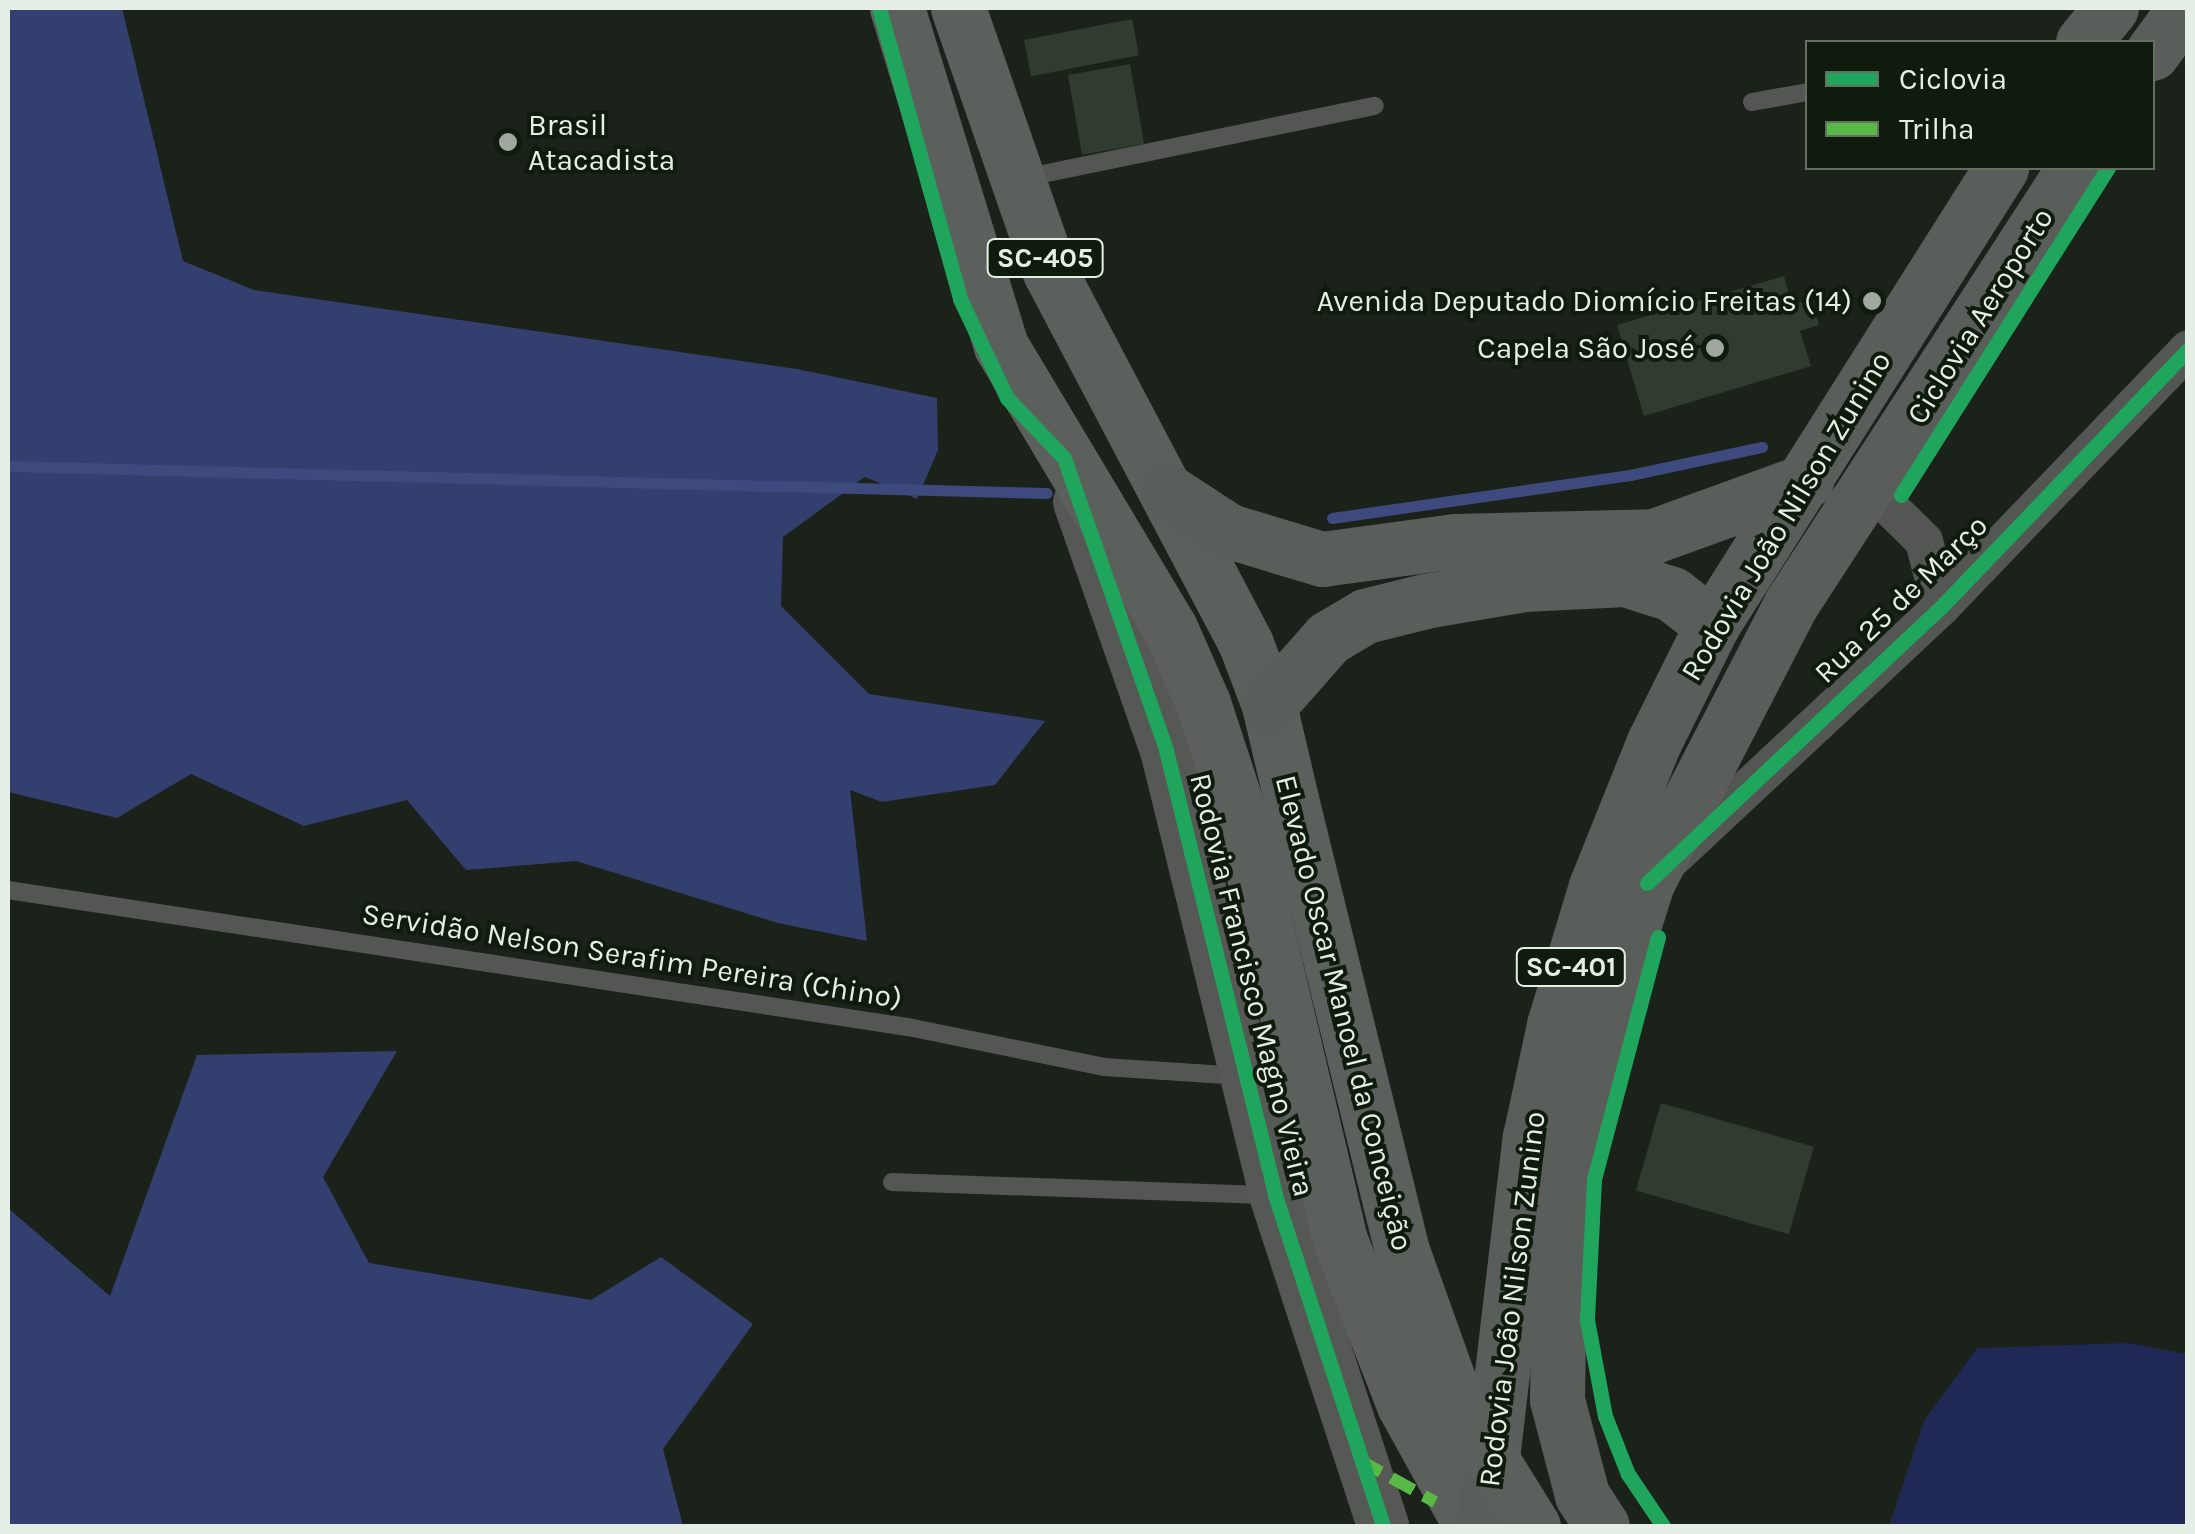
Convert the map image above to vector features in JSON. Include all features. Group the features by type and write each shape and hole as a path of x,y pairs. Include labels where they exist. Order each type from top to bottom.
{"highway":[{"path":"2085,40 2111,8"},
{"path":"2155,48 2185,8"},
{"name":"Rodovia João Nilson Zunino","path":"1484,1526 1521,1189 1554,1025 1596,886 1654,742 1712,625 2000,170"},
{"name":"Rodovia João Nilson Zunino","path":"1602,1526 1582,1494 1565,1440 1553,1312 1560,1206 1592,1057 1647,884 1743,689 1868,486 2073,170"},
{"path":"1169,492 1229,531 1322,559 1455,541 1654,536 1806,481"},
{"path":"1269,706 1328,638 1366,616 1426,600 1524,584 1625,579 1672,594 1712,625"}],"main road":[{"name":"Rodovia Francisco Magno Vieira","path":"897,8 1001,346 1064,458 1166,750 1274,1195 1383,1526"},
{"name":"SC-405","path":"958,8 1016,179 1094,366 1169,492"},
{"name":"Elevado Oscar Manoel da Conceição","path":"1064,458 1170,628 1203,703 1239,813 1340,1240 1404,1405 1471,1526"},
{"name":"Elevado Oscar Manoel da Conceição","path":"1169,492 1269,706 1400,1248 1456,1402 1533,1526"}],"street":[{"name":"Rua 25 de Março","path":"1647,884 1941,607 2188,349"},
{"path":"1868,486 1924,541 1941,607"},
{"path":"1924,541 2002,540"}],"lane":[{"path":"1752,102 1805,93"},
{"path":"1016,179 1375,106"},
{"name":"Servidão Nelson Serafim Pereira (Chino)","path":"8,890 908,1027 1104,1067 1247,1076"},
{"path":"892,1182 1274,1195"}],"shaded area":[{"path":"8,8 122,8 183,261 254,290 797,369 937,398 938,450 917,499 865,477 783,537 781,606 869,694 1045,721 995,785 882,802 850,790 867,941 778,923 576,861 466,870 407,800 304,826 191,774 117,818 8,792"},
{"path":"397,1051 323,1177 369,1263 591,1300 661,1257 753,1324 663,1449 683,1526 8,1526 8,1208 110,1296 197,1055"},
{"path":"2129,1343 2187,1354 2187,1526 1889,1526 1924,1421 1977,1348"}],"building":[{"path":"1132,19 1139,55 1031,76 1024,40"},
{"path":"1130,64 1144,144 1082,155 1068,75"},
{"name":"Capela São José","path":"1784,276 1792,305 1811,299 1819,325 1800,331 1811,366 1644,416 1617,325"},
{"path":"1661,1103 1814,1147 1789,1234 1636,1190"}],"waterway":[{"path":"1332,518 1630,475 1762,447"},
{"path":"8,466 1047,493"}],"marked path":[{"path":"1359,1460 1435,1502"}],"cycle path":[{"path":"879,8 960,299 1007,398 1064,458 1166,750 1275,1195 1383,1526"},
{"name":"Ciclovia Aeroporto","path":"1901,495 2107,170"},
{"path":"1647,883 1941,607 2188,349"},
{"path":"1658,937 1594,1180 1587,1320 1605,1416 1628,1474 1663,1526"}],"place":[{"name":"Brasil Atacadista","path":"508,142"},
{"name":"Avenida Deputado Diomício Freitas (14)","path":"1872,301"},
{"name":"Capela São José","path":"1715,348"}]}
